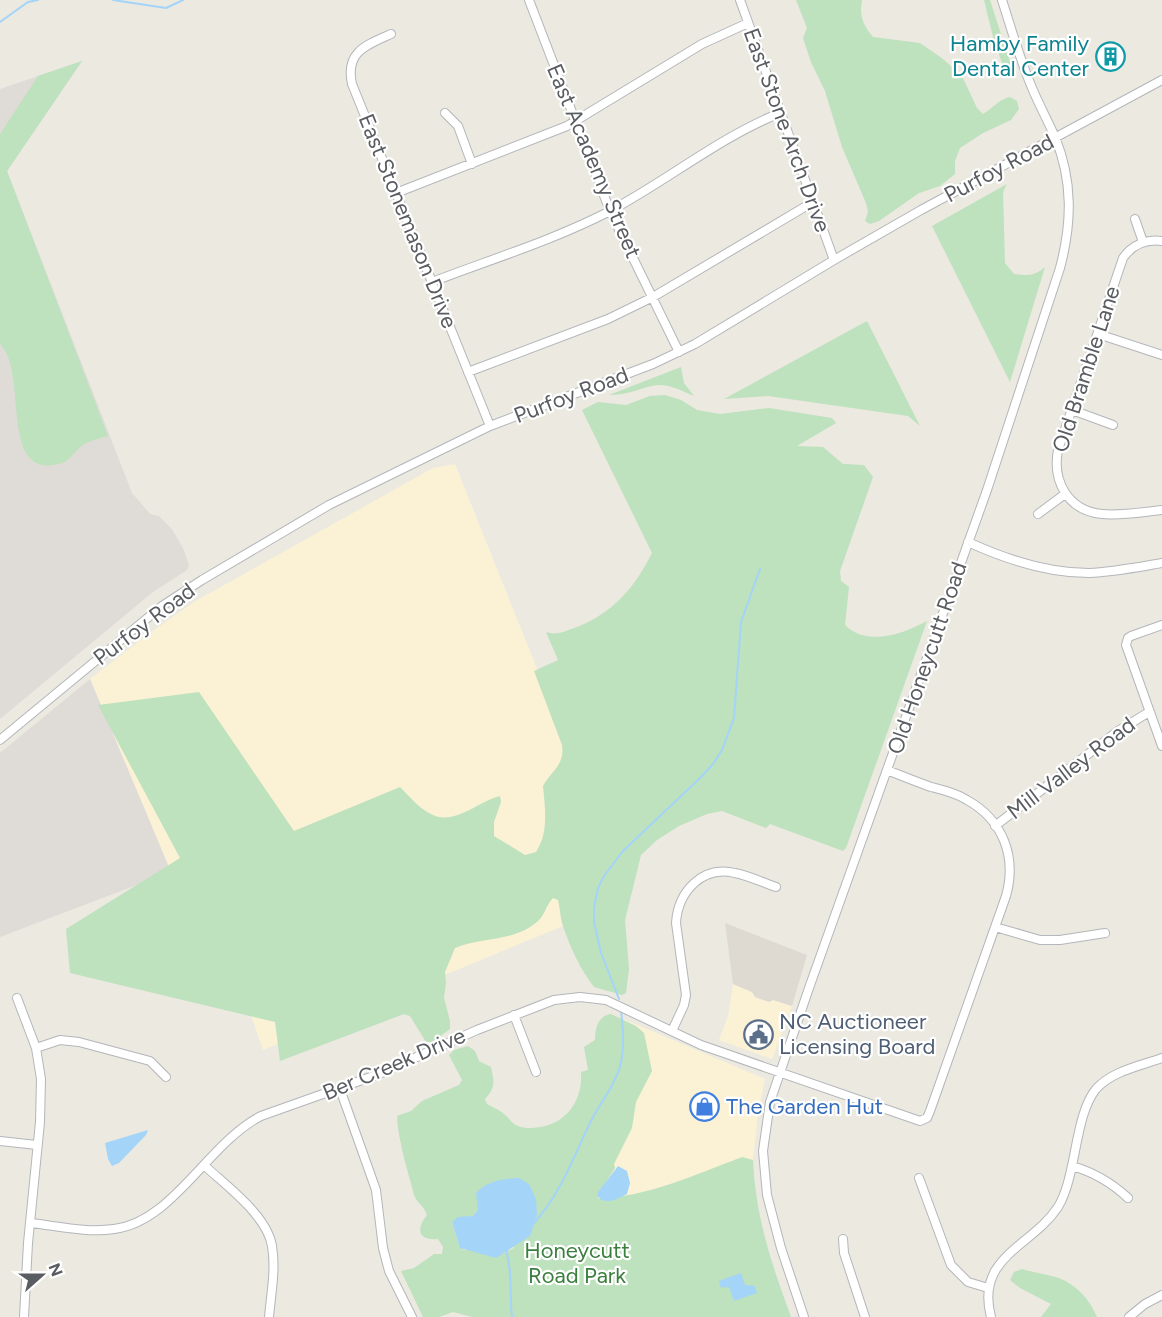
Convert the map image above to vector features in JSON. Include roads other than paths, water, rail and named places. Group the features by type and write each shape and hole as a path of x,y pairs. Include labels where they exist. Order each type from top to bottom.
{"street":[{"name":"East Academy Street","path":"529,0 610,211 679,352"},
{"name":"East Stone Arch Drive","path":"740,0 834,260"},
{"name":"Old Honeycutt Road","path":"804,1317 771,1216 764,1175 763,1151 770,1102 968,542 1060,268 1068,236 1070,202 1065,165 1030,84 1002,0"},
{"path":"396,193 540,138 575,121 702,44 748,23"},
{"name":"East Stonemason Drive","path":"391,34 360,50 352,62 350,69 354,90 490,426"},
{"name":"Purfoy Road","path":"0,740 143,621 183,592 329,505 490,426 592,388 679,352 921,210 1162,80"},
{"path":"444,113 458,126 472,164"},
{"path":"432,282 576,227 610,211 746,129 780,113"},
{"path":"468,372 608,319 653,297 813,202"},
{"path":"1135,219 1143,242 1162,242"},
{"name":"Old Bramble Lane","path":"1065,494 1057,474 1057,457 1123,258 1131,249 1143,242"},
{"path":"1098,334 1162,355"},
{"path":"1072,410 1113,425"},
{"path":"1038,514 1065,494 1077,506 1100,514 1162,510"},
{"path":"968,542 1031,565 1063,571 1096,572 1162,563"},
{"path":"1162,625 1131,636 1126,641 1126,649 1162,746"},
{"name":"Mill Valley Road","path":"995,825 1118,731 1149,712"},
{"path":"887,770 965,799 995,825 1008,850 1011,866 1009,884 995,927 1040,940 1060,940 1105,933"},
{"path":"672,1031 686,995 676,922 677,911 684,893 703,877 720,872 735,873 776,887"},
{"name":"Ber Creek Drive","path":"31,1223 103,1231 130,1226 156,1212 230,1137 248,1123 379,1074 477,1030 554,1000 589,997 615,1004 701,1045 920,1121 927,1118 930,1111 995,927"},
{"path":"17,998 36,1048 41,1080 24,1317"},
{"path":"514,1015 536,1072"},
{"path":"36,1048 60,1040 79,1042 150,1061 166,1077"},
{"path":"990,1317 988,1288 1002,1259 1056,1209 1062,1197 1086,1109 1098,1088 1116,1075 1162,1058"},
{"path":"340,1089 376,1190 388,1271 412,1317"},
{"path":"0,1141 37,1145"},
{"path":"204,1165 258,1217 268,1232 274,1256 269,1317"},
{"path":"1071,1166 1087,1171 1112,1184 1128,1198"},
{"path":"918,1178 951,1265 968,1282 988,1288"},
{"path":"843,1239 847,1264 865,1317"},
{"path":"1129,1317 1145,1304 1162,1295"}],"water":[{"path":"148,1130 119,1163 112,1166 105,1143"},
{"path":"618,1166 627,1171 630,1183 627,1194 611,1201 604,1201 597,1196 598,1192"},
{"path":"519,1178 529,1184 536,1199 537,1215 530,1236 496,1258 460,1248 452,1222 458,1217 473,1216 478,1210 476,1193 491,1183"},
{"path":"741,1273 745,1285 755,1286 757,1293 734,1301 729,1287 721,1288 719,1281"}],"waterway":[{"path":"0,22 28,2 38,0"},
{"path":"113,0 166,8 183,0"},
{"path":"619,999 601,953 594,922 598,888 623,851 699,779 722,750 734,718 741,622 760,569"},
{"path":"533,1224 558,1189 590,1123 618,1073 623,1045 621,1010"},
{"path":"508,1249 506,1251 512,1317"}],"place":[{"name":"Hamby Family Dental Center","path":"1110,56"},
{"name":"NC Auctioneer Licensing Board","path":"758,1034"},
{"name":"The Garden Hut","path":"705,1106"}],"park label":[{"name":"Honeycutt Road Park","path":"577,1262"}]}
